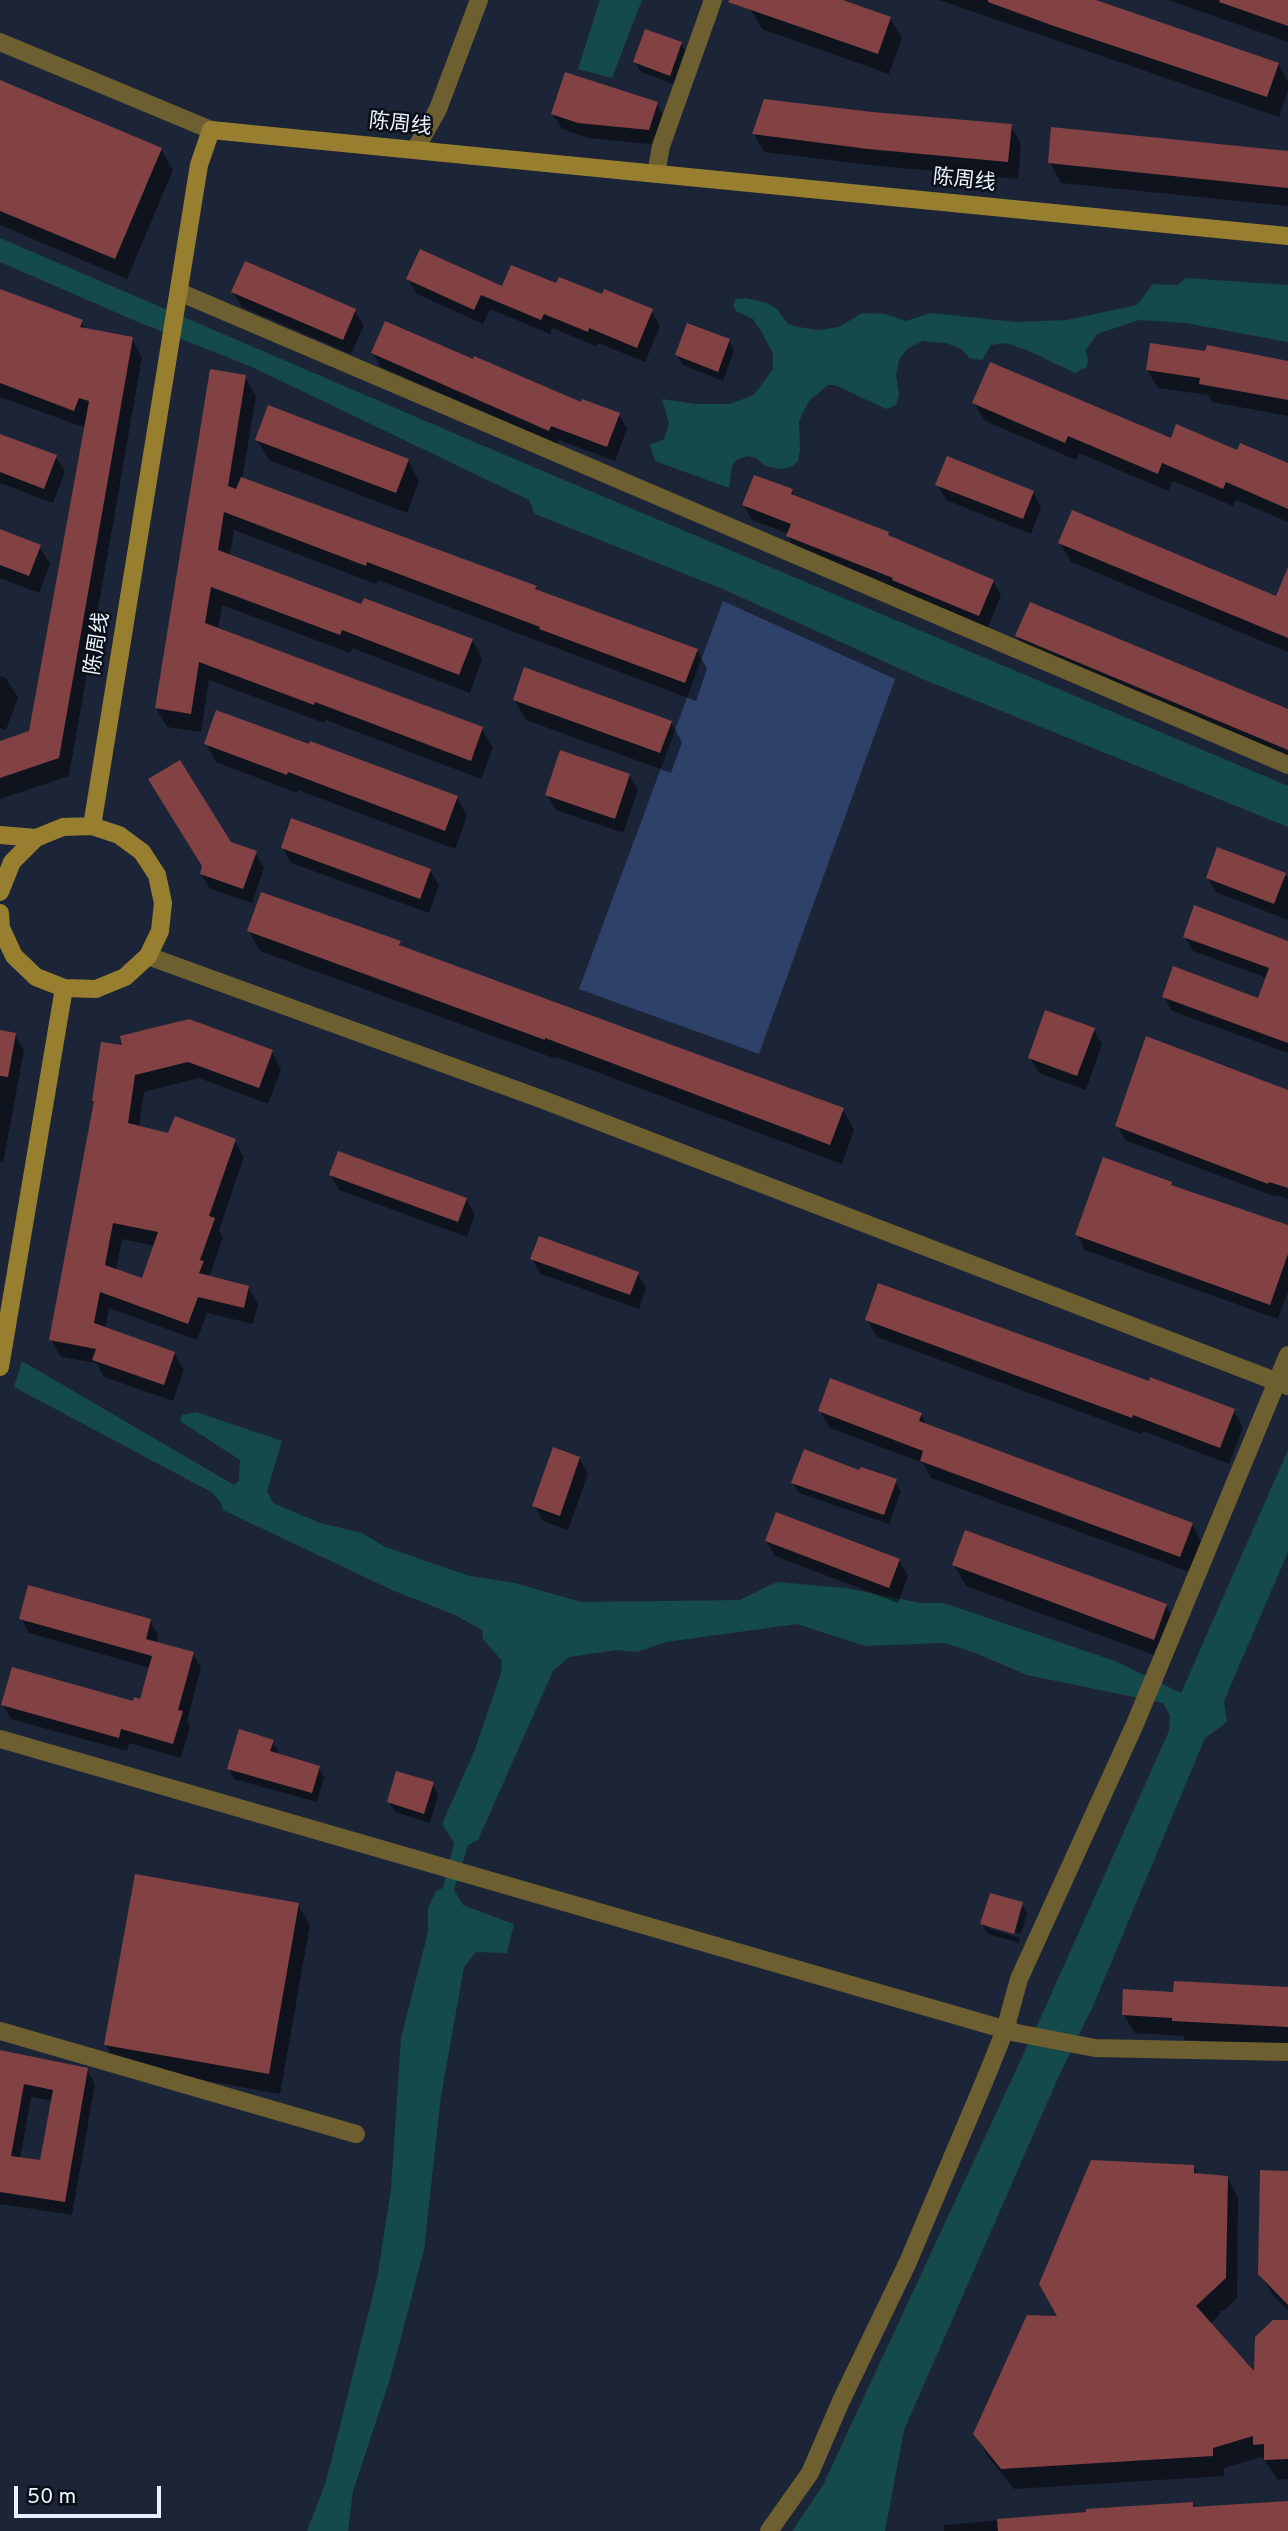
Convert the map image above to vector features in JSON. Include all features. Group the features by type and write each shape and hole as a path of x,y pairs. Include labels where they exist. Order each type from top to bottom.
{"main road":[{"name":"陈周线","path":"92,826 199,165 211,130 1288,236"},
{"path":"0,892 12,862 36,838 63,827 92,826 119,835 142,852 157,875 163,903 160,931 148,956 125,977 96,989 64,988 36,976 14,956 0,928 0,913"},
{"path":"0,835 36,838"},
{"path":"0,1367 64,988"}],"street":[{"path":"415,150 438,109 479,0"},
{"path":"656,174 661,146 713,0"},
{"path":"0,42 211,130"},
{"path":"179,292 1288,765"},
{"path":"148,956 541,1099 1282,1383"},
{"path":"769,2531 810,2473 1011,2031 1019,1979 1135,1724 1282,1383 1288,1355"},
{"path":"0,1739 1011,2031 1095,2048 1288,2052"},
{"path":"0,2031 356,2134"}],"shaded area":[{"path":"600,0 642,0 612,78 578,69"},
{"path":"0,238 1288,786 1288,827 925,680 725,590 535,514 529,500 252,367 138,322 0,262"},
{"path":"1186,278 1288,285 1288,342 1185,323 1139,320 1097,334 1085,351 1087,367 1075,373 1006,343 991,345 982,360 969,358 962,349 946,343 923,341 907,349 899,360 896,375 899,395 896,405 886,409 835,385 828,385 809,401 799,421 800,449 798,461 793,466 782,469 765,466 756,458 747,456 736,460 732,466 729,488 655,461 650,445 664,439 669,424 662,399 695,404 730,404 754,395 773,369 773,354 763,334 753,319 736,311 733,305 736,299 764,302 776,308 788,324 820,330 839,327 862,313 885,314 906,321 931,313 1016,322 1067,320 1137,305 1153,284 1178,285"},
{"path":"723,601 895,679 759,1054 579,989"},
{"path":"22,1361 234,1485 239,1481 240,1460 180,1421 182,1415 196,1412 282,1441 267,1491 273,1503 320,1523 362,1533 385,1547 470,1576 515,1583 581,1602 740,1600 777,1582 846,1588 920,1603 944,1603 1115,1661 1181,1693 1288,1450 1288,1552 1224,1701 1227,1722 1205,1738 1093,2006 1058,2078 904,2430 885,2531 792,2531 823,2485 1045,2008 1169,1731 1170,1715 1163,1703 1027,1675 944,1643 865,1646 797,1624 666,1642 637,1652 616,1650 569,1657 553,1671 478,1840 468,1845 454,1890 463,1905 514,1924 507,1953 476,1952 464,1967 441,2096 424,2250 390,2379 353,2491 348,2531 307,2531 326,2481 377,2279 391,2189 401,2038 428,1932 428,1908 436,1891 443,1888 454,1843 442,1824 474,1752 501,1673 502,1661 483,1639 482,1630 455,1615 392,1590 223,1510 213,1493 14,1387"}],"building":[{"path":"843,0 891,17 878,54 728,2"},
{"path":"988,0 1096,0 1279,63 1267,97 1051,25"},
{"path":"1288,0 1288,26 1219,2"},
{"path":"645,29 682,42 670,76 633,62"},
{"path":"565,72 658,102 649,130 578,123 551,114"},
{"path":"0,80 162,148 115,259 0,211"},
{"path":"764,99 872,112 1012,124 1008,162 868,149 752,134"},
{"path":"1051,127 1288,151 1288,188 1048,163"},
{"path":"420,249 502,286 511,265 556,283 559,277 602,294 604,289 653,309 637,348 589,328 588,332 544,314 541,320 481,295 474,310 406,279"},
{"path":"245,261 356,309 343,340 231,292"},
{"path":"0,289 83,320 80,327 133,337 59,758 0,778 0,741 29,731 89,401 79,398 74,411 0,383"},
{"path":"385,321 581,402 582,399 620,413 607,447 551,426 549,431 371,353"},
{"path":"687,323 730,339 718,372 675,355"},
{"path":"1150,343 1205,351 1207,345 1288,361 1288,400 1199,384 1200,378 1146,370"},
{"path":"990,362 1171,438 1176,424 1237,450 1240,443 1288,463 1288,509 1226,482 1223,489 1162,463 1158,474 1068,436 1065,443 972,403"},
{"path":"210,369 246,375 228,486 236,489 241,477 537,586 535,589 698,649 685,683 367,562 366,566 224,512 218,550 361,604 364,598 473,639 459,675 342,630 340,635 211,587 205,623 483,727 471,761 199,662 191,714 155,708"},
{"path":"268,405 409,459 396,493 255,440"},
{"path":"0,434 57,455 44,489 0,472"},
{"path":"947,456 1034,491 1023,519 935,485"},
{"path":"754,475 793,489 791,494 889,532 888,535 994,580 979,616 892,580 893,578 786,536 791,524 742,505"},
{"path":"1072,510 1276,596 1288,567 1288,638 1058,543"},
{"path":"0,529 41,545 29,576 0,565"},
{"path":"1030,602 1288,709 1288,750 1015,636"},
{"path":"524,667 672,721 660,753 513,700"},
{"path":"216,710 309,744 310,741 458,796 445,831 288,772 287,775 204,744"},
{"path":"560,750 630,774 615,819 545,795"},
{"path":"180,760 231,842 257,851 243,889 200,874 202,866 148,779"},
{"path":"291,818 431,869 420,899 281,848"},
{"path":"1217,847 1286,873 1274,904 1206,878"},
{"path":"261,892 401,941 399,945 844,1108 830,1145 545,1038 247,931"},
{"path":"1194,905 1288,941 1288,1043 1162,997 1173,966 1258,998 1269,968 1183,937"},
{"path":"1045,1010 1095,1028 1077,1076 1028,1058"},
{"path":"189,1019 273,1050 259,1088 188,1062 135,1075 128,1123 168,1133 175,1116 236,1139 209,1216 215,1218 200,1260 204,1261 199,1273 249,1286 244,1308 198,1297 188,1324 100,1292 94,1323 175,1352 164,1385 92,1360 96,1349 49,1340 94,1101 101,1042 122,1045 120,1036","holes":["113,1223 158,1232 142,1278 105,1265"]},
{"path":"0,1030 16,1033 8,1077 0,1076"},
{"path":"1146,1036 1288,1090 1288,1188 1269,1182 1268,1184 1115,1126"},
{"path":"338,1151 467,1198 458,1222 329,1175"},
{"path":"1103,1157 1172,1182 1171,1185 1288,1225 1288,1254 1270,1305 1075,1235"},
{"path":"539,1236 639,1272 630,1295 530,1259"},
{"path":"878,1283 1149,1381 1150,1377 1235,1409 1220,1448 865,1320"},
{"path":"830,1378 922,1413 919,1421 1193,1523 1180,1557 920,1461 923,1451 818,1411"},
{"path":"553,1447 580,1457 560,1516 532,1506"},
{"path":"804,1449 859,1470 861,1467 897,1479 884,1515 791,1483"},
{"path":"776,1512 900,1559 889,1588 765,1541"},
{"path":"965,1530 1167,1604 1154,1640 952,1565"},
{"path":"28,1585 151,1619 146,1639 194,1652 178,1710 183,1711 173,1744 121,1729 119,1738 1,1705 12,1667 133,1701 134,1697 140,1699 152,1656 19,1619"},
{"path":"239,1729 274,1740 270,1751 320,1766 312,1793 227,1769"},
{"path":"396,1771 434,1782 424,1814 387,1802"},
{"path":"135,1874 299,1903 269,2074 104,2045"},
{"path":"990,1893 1023,1902 1014,1934 980,1924"},
{"path":"1174,1981 1288,1987 1288,2027 1172,2021 1172,2018 1122,2015 1123,1989 1173,1992"},
{"path":"0,2050 88,2068 65,2202 0,2192","holes":["24,2084 53,2090 40,2160 11,2156"]},
{"path":"1091,2160 1194,2165 1194,2173 1228,2176 1226,2278 1196,2306 1254,2371 1255,2337 1273,2320 1288,2320 1288,2459 1264,2460 1264,2444 1253,2445 1253,2436 1213,2448 1213,2456 1001,2469 973,2434 1027,2315 1057,2316 1039,2284"},
{"path":"1260,2170 1288,2171 1288,2305 1258,2274"},
{"path":"1288,2501 1288,2531 998,2531 997,2519 1086,2512 1086,2509 1193,2502 1193,2507"}]}
